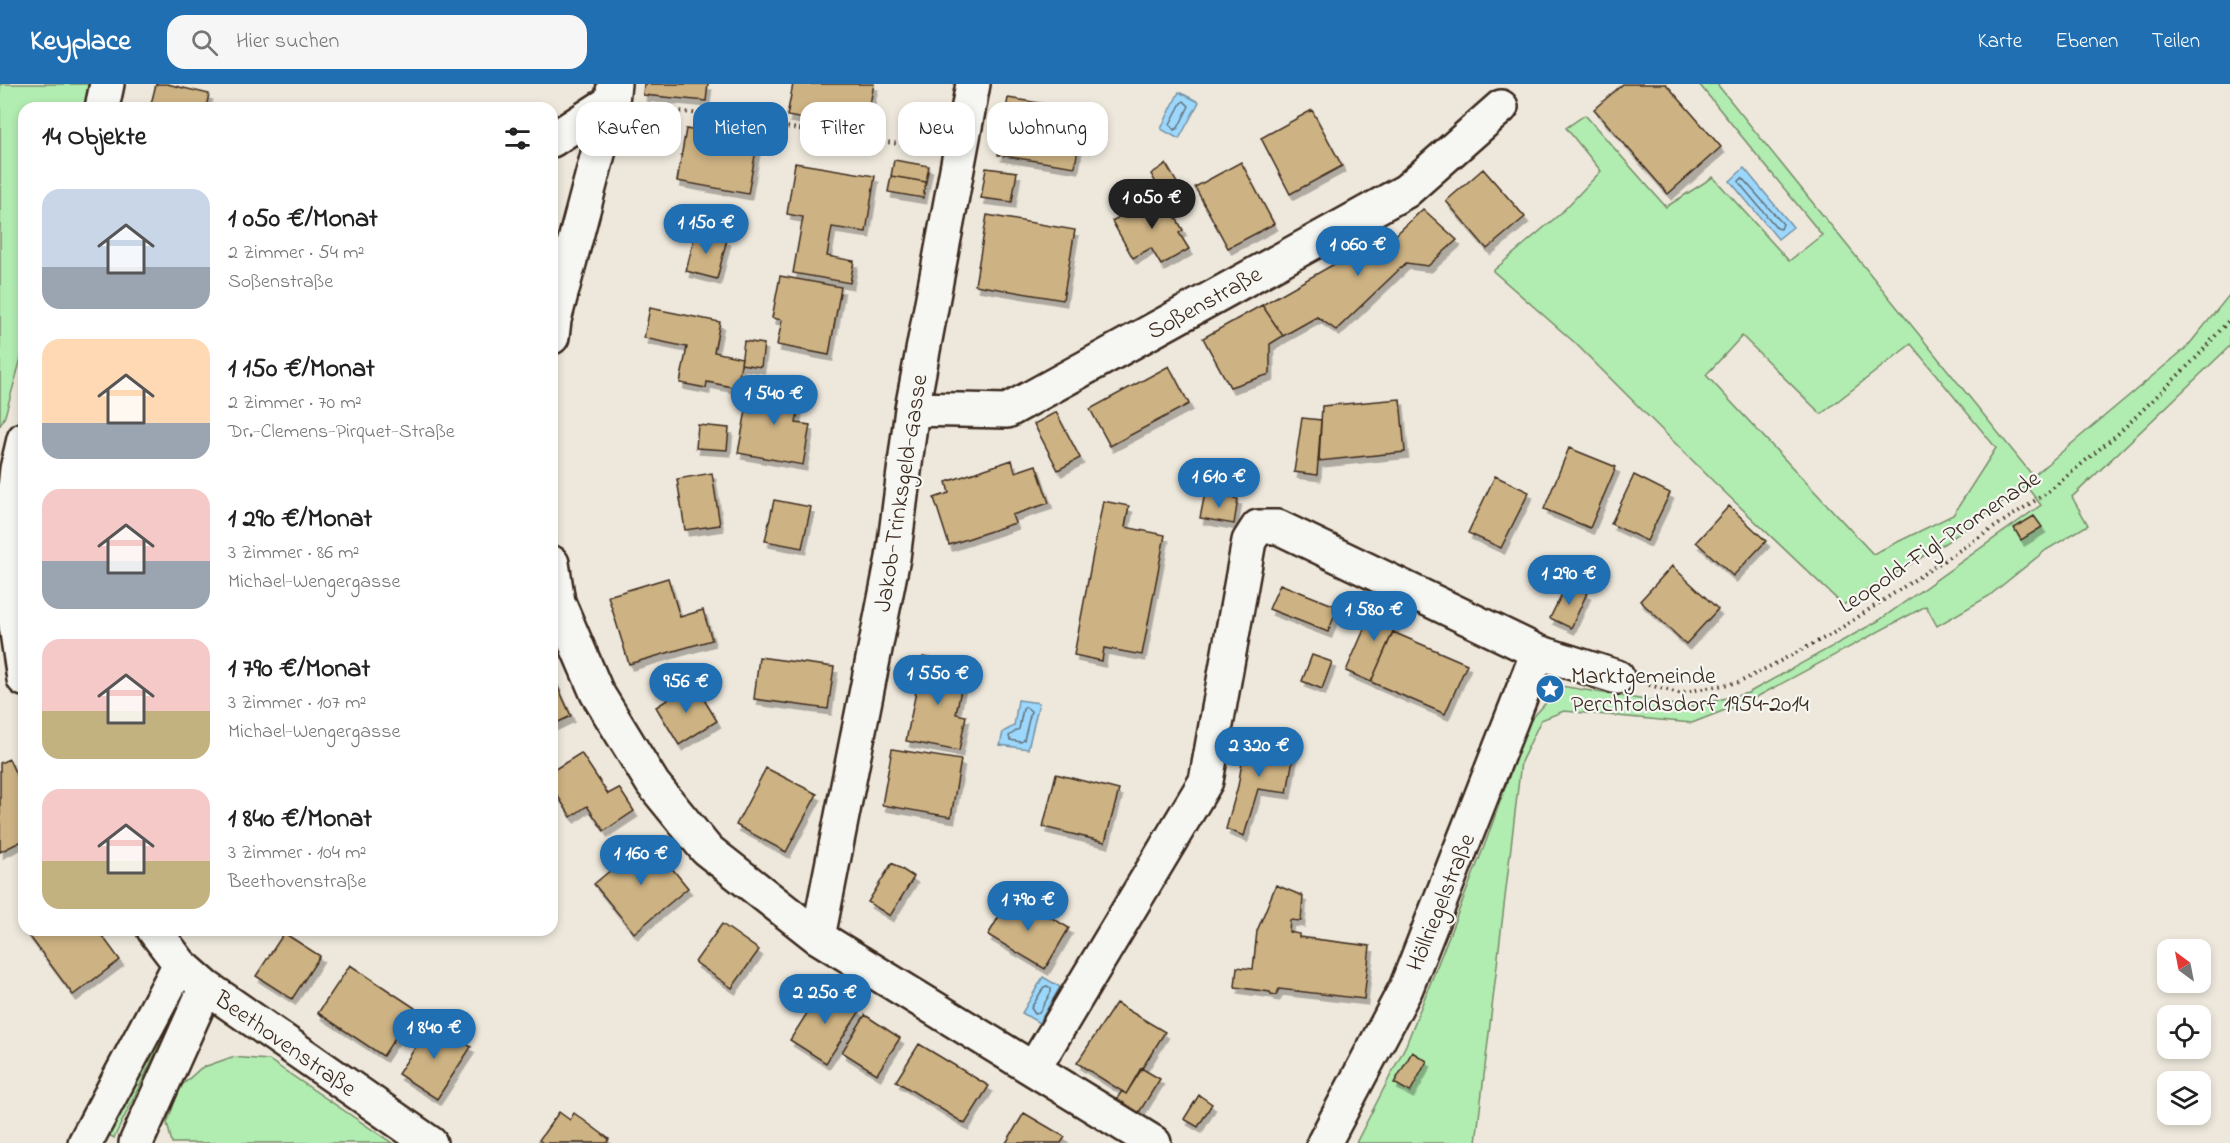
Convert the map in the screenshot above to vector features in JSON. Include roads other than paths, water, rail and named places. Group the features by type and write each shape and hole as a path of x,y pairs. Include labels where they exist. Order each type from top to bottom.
{"street":[{"path":"104,102 108,84"},
{"name":"Jakob-Trinksgeld-Gasse","path":"819,937 893,558 912,409 973,84"},
{"path":"558,135 613,92"},
{"path":"558,305 613,92"},
{"name":"Soßenstraße","path":"912,409 1007,411 1406,190 1501,107"},
{"path":"16,465 7,565 18,639"},
{"path":"1034,1068 1206,782 1249,541 1258,527 1278,527 1538,652 1617,677"},
{"path":"558,602 597,693 653,784 706,849 819,937 1154,1143"},
{"name":"Höllriegelstraße","path":"1324,1143 1406,987 1538,652"},
{"name":"Beethovenstraße","path":"159,936 180,964 206,987 430,1143"},
{"path":"85,1143 180,964"},
{"path":"136,1143 206,987"}],"water":[{"path":"1179,92 1199,102 1179,139 1161,129"},
{"path":"1744,168 1793,227 1778,239 1730,181"},
{"path":"1018,700 1039,703 1028,749 1000,745 1003,732 1014,726"},
{"path":"1043,977 1060,987 1039,1023 1022,1013"}],"place":[{"name":"Marktgemeinde Perchtoldsdorf 1954–2014","path":"1550,689"}]}
